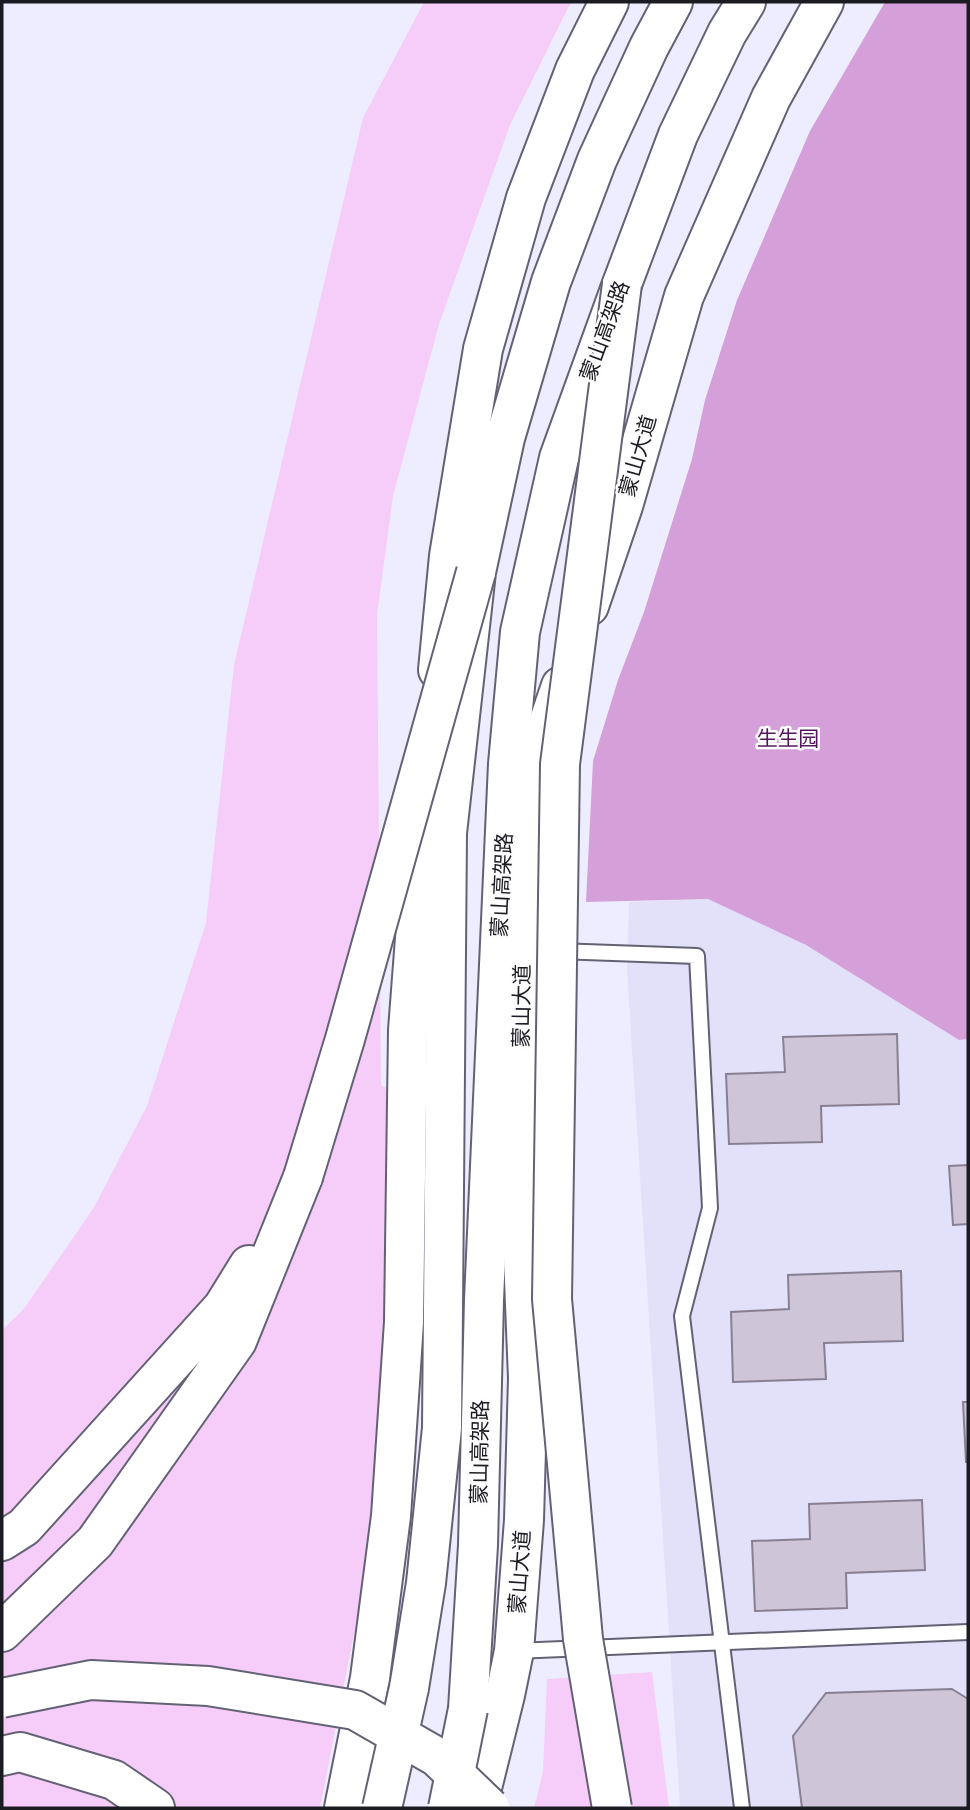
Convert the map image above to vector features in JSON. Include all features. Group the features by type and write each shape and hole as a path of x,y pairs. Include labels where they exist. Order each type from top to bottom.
{"main road":[{"path":"344,1808 370,1678 391,1516 404,1322 408,1030 419,869 449,556 483,349 526,198 575,70 609,2"},
{"name":"蒙山高架路","path":"382,1808 409,1688 426,1583 442,1428 447,833 476,572 505,438 551,282 597,160 649,47 673,2"},
{"name":"蒙山高架路","path":"448,1808 468,1709 470,1682 478,1545 484,1300 508,764 520,632 559,458 678,135 727,33 747,2"},
{"name":"蒙山大道","path":"477,1808 514,1651 524,1520 528,1378 522,1206 521,988 535,762 624,506 684,296 771,98 824,2"},
{"path":"612,1808 583,1639 552,1299 559,764 622,284"},
{"path":"2,1632 96,1542 237,1341 303,1177 345,1039 476,572"},
{"path":"2,1541 24,1527 223,1307 303,1177"},
{"path":"2,1699 91,1680 208,1686 355,1710 437,1757 490,1808"},
{"path":"2,1756 20,1752 114,1780 155,1808"}],"lane":[{"path":"524,951 578,950 697,956 709,1208 682,1316 742,1808"},
{"path":"514,1651 968,1632"}],"shaded area":[{"path":"424,2 571,2 510,125 439,324 393,496 377,615 381,1085 393,1091 375,1526 320,1808 2,1808 2,1330 23,1310 93,1209 147,1106 206,923 234,665 363,118"},
{"path":"708,899 806,945 959,1040 968,1039 968,1808 680,1808 627,971 629,902"},
{"path":"652,1672 669,1808 534,1808 543,1772 547,1679"}],"green space":[{"name":"生生园","path":"885,2 968,2 968,1039 959,1040 806,945 708,899 586,902 593,761 692,459 705,400 737,300 810,131"}],"building":[{"path":"897,1034 899,1104 821,1106 822,1142 729,1144 726,1074 785,1072 783,1037"},
{"path":"968,1165 968,1224 953,1225 949,1166"},
{"path":"901,1271 903,1341 824,1343 826,1379 733,1382 731,1312 789,1309 788,1275"},
{"path":"963,1402 968,1402 968,1462 966,1462"},
{"path":"922,1500 925,1570 846,1573 847,1608 755,1611 752,1541 810,1539 809,1504"},
{"path":"952,1689 968,1699 968,1808 802,1808 793,1736 826,1693"}]}
